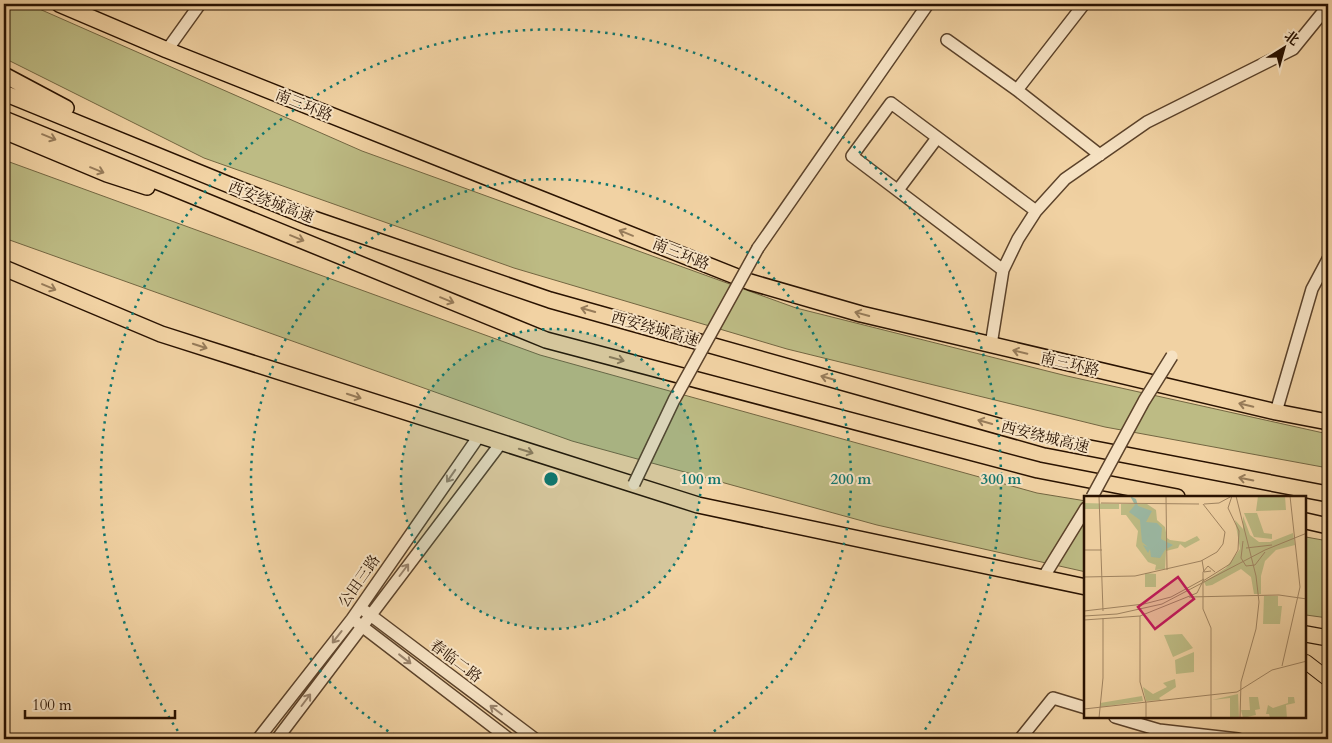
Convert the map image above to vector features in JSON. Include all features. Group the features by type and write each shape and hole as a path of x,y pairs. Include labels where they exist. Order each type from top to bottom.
{"highway":[{"name":"南三环路","path":"60,4 167,50 750,282 862,314 1276,412 1328,422"},
{"path":"4,75 39,95 207,177"},
{"name":"西安绕城高速","path":"4,93 308,217 550,300 1048,440 1328,494"},
{"name":"西安绕城高速","path":"4,119 546,340 1038,470 1171,496"},
{"path":"4,131 107,174 263,224"},
{"path":"4,268 161,334 698,505 1084,588"},
{"path":"1307,521 1328,526"},
{"path":"1307,634 1328,638"}],"main road":[{"path":"1307,663 1328,679"}],"street":[{"path":"167,50 200,4"},
{"path":"634,484 674,400 758,248 928,4"},
{"path":"1017,90 1084,4"},
{"path":"991,345 1003,270 1018,239 1036,211 1066,178 1147,122 1293,49 1328,6"},
{"path":"947,40 1017,90 1100,155"},
{"path":"1003,270 852,156 891,103 1036,211"},
{"path":"898,190 937,138"},
{"path":"1276,412 1312,289 1328,259"},
{"path":"1093,496 1144,401 1172,356"},
{"name":"公田三路","path":"277,739 357,622 360,607 479,436"},
{"name":"公田三路","path":"258,739 357,622 370,615 501,443"},
{"path":"1043,578 1084,511"},
{"name":"春临二路","path":"360,607 535,739"},
{"name":"春临二路","path":"357,622 509,739"},
{"path":"1020,739 1053,698 1084,707"},
{"path":"1117,718 1156,735 1238,739"}],"shaded area":[{"path":"4,4 28,4 362,151 796,308 1067,376 1328,434 1328,468 1105,427 787,349 514,268 204,158 4,58"},
{"path":"4,160 540,355 1037,493 1084,501 1084,572 877,525 572,441 4,238"},
{"path":"1307,537 1328,541 1328,618 1307,615"}]}
